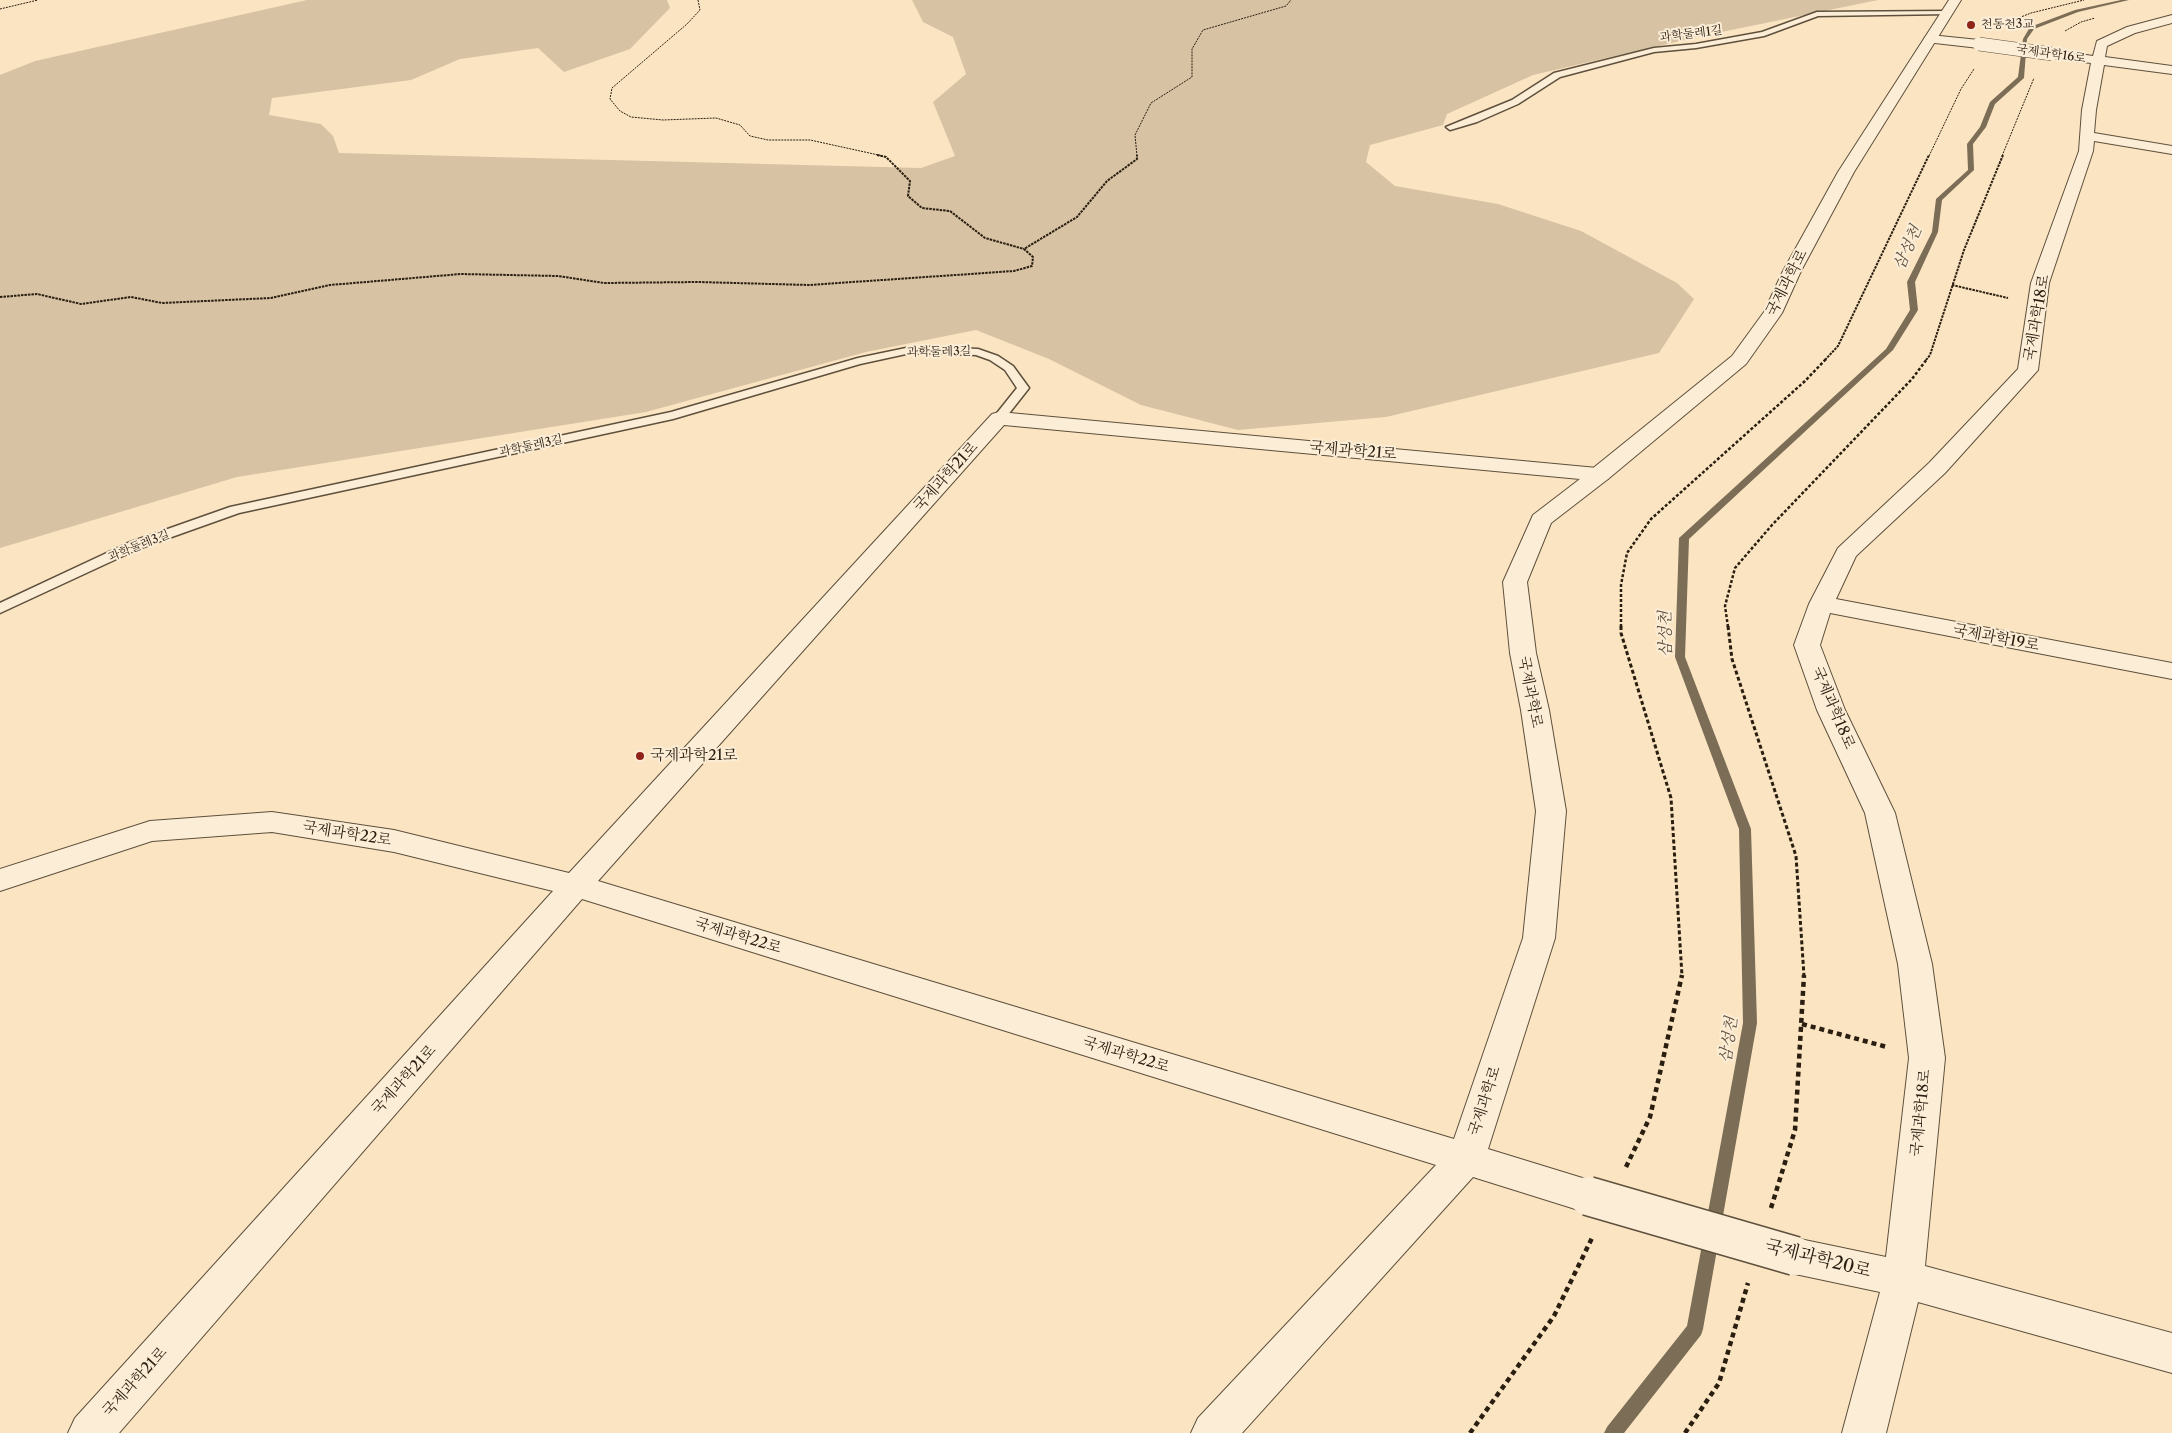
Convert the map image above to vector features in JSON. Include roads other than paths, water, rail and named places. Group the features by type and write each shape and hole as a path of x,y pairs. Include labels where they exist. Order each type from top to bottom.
{"street":[{"name":"국제과학로","path":"1213,1433 1466,1160 1539,938 1551,811 1523,653 1515,582 1541,520 1739,360 1774,313 1792,271 1846,172 1956,0"},
{"path":"2098,60 2101,44 2130,30 2172,19"},
{"name":"국제과학16로","path":"1930,39 2172,70"},
{"name":"국제과학18로","path":"1864,1433 1904,1279 1927,1058 1915,964 1880,813 1831,710 1807,645 1821,604 1846,553 1938,468 2028,370 2040,283 2086,151 2098,60"},
{"path":"2087,136 2172,150"},
{"name":"국제과학21로","path":"90,1433 576,886 999,418 1600,474"},
{"name":"국제과학19로","path":"1821,604 2172,672"},
{"name":"국제과학22로","path":"0,880 150,831 272,822 394,841 576,886 1466,1160"},
{"name":"국제과학20로","path":"1466,1160 1592,1213 1904,1279 2172,1353"}],"lane":[{"name":"과학둘레1길","path":"1450,127 1474,120 1515,102 1557,75 1654,50 1696,46 1764,34 1817,14 1947,13"},
{"name":"과학둘레3길","path":"0,609 133,546 235,510 674,415 858,361 906,351 978,352 994,358 1009,368 1023,388 999,418"}],"waterway":[{"name":"삼성천","path":"1613,1433 1695,1329 1750,1023 1745,829 1680,657 1684,538 1889,350 1914,310 1911,282 1935,232 1939,199 1971,170 1970,144 1983,127 1992,103 2021,78 2025,39 2032,28 2077,11 2127,0"}],"place":[{"name":"천동천3교","path":"1971,25"},
{"name":"국제과학21로","path":"640,756"}]}
